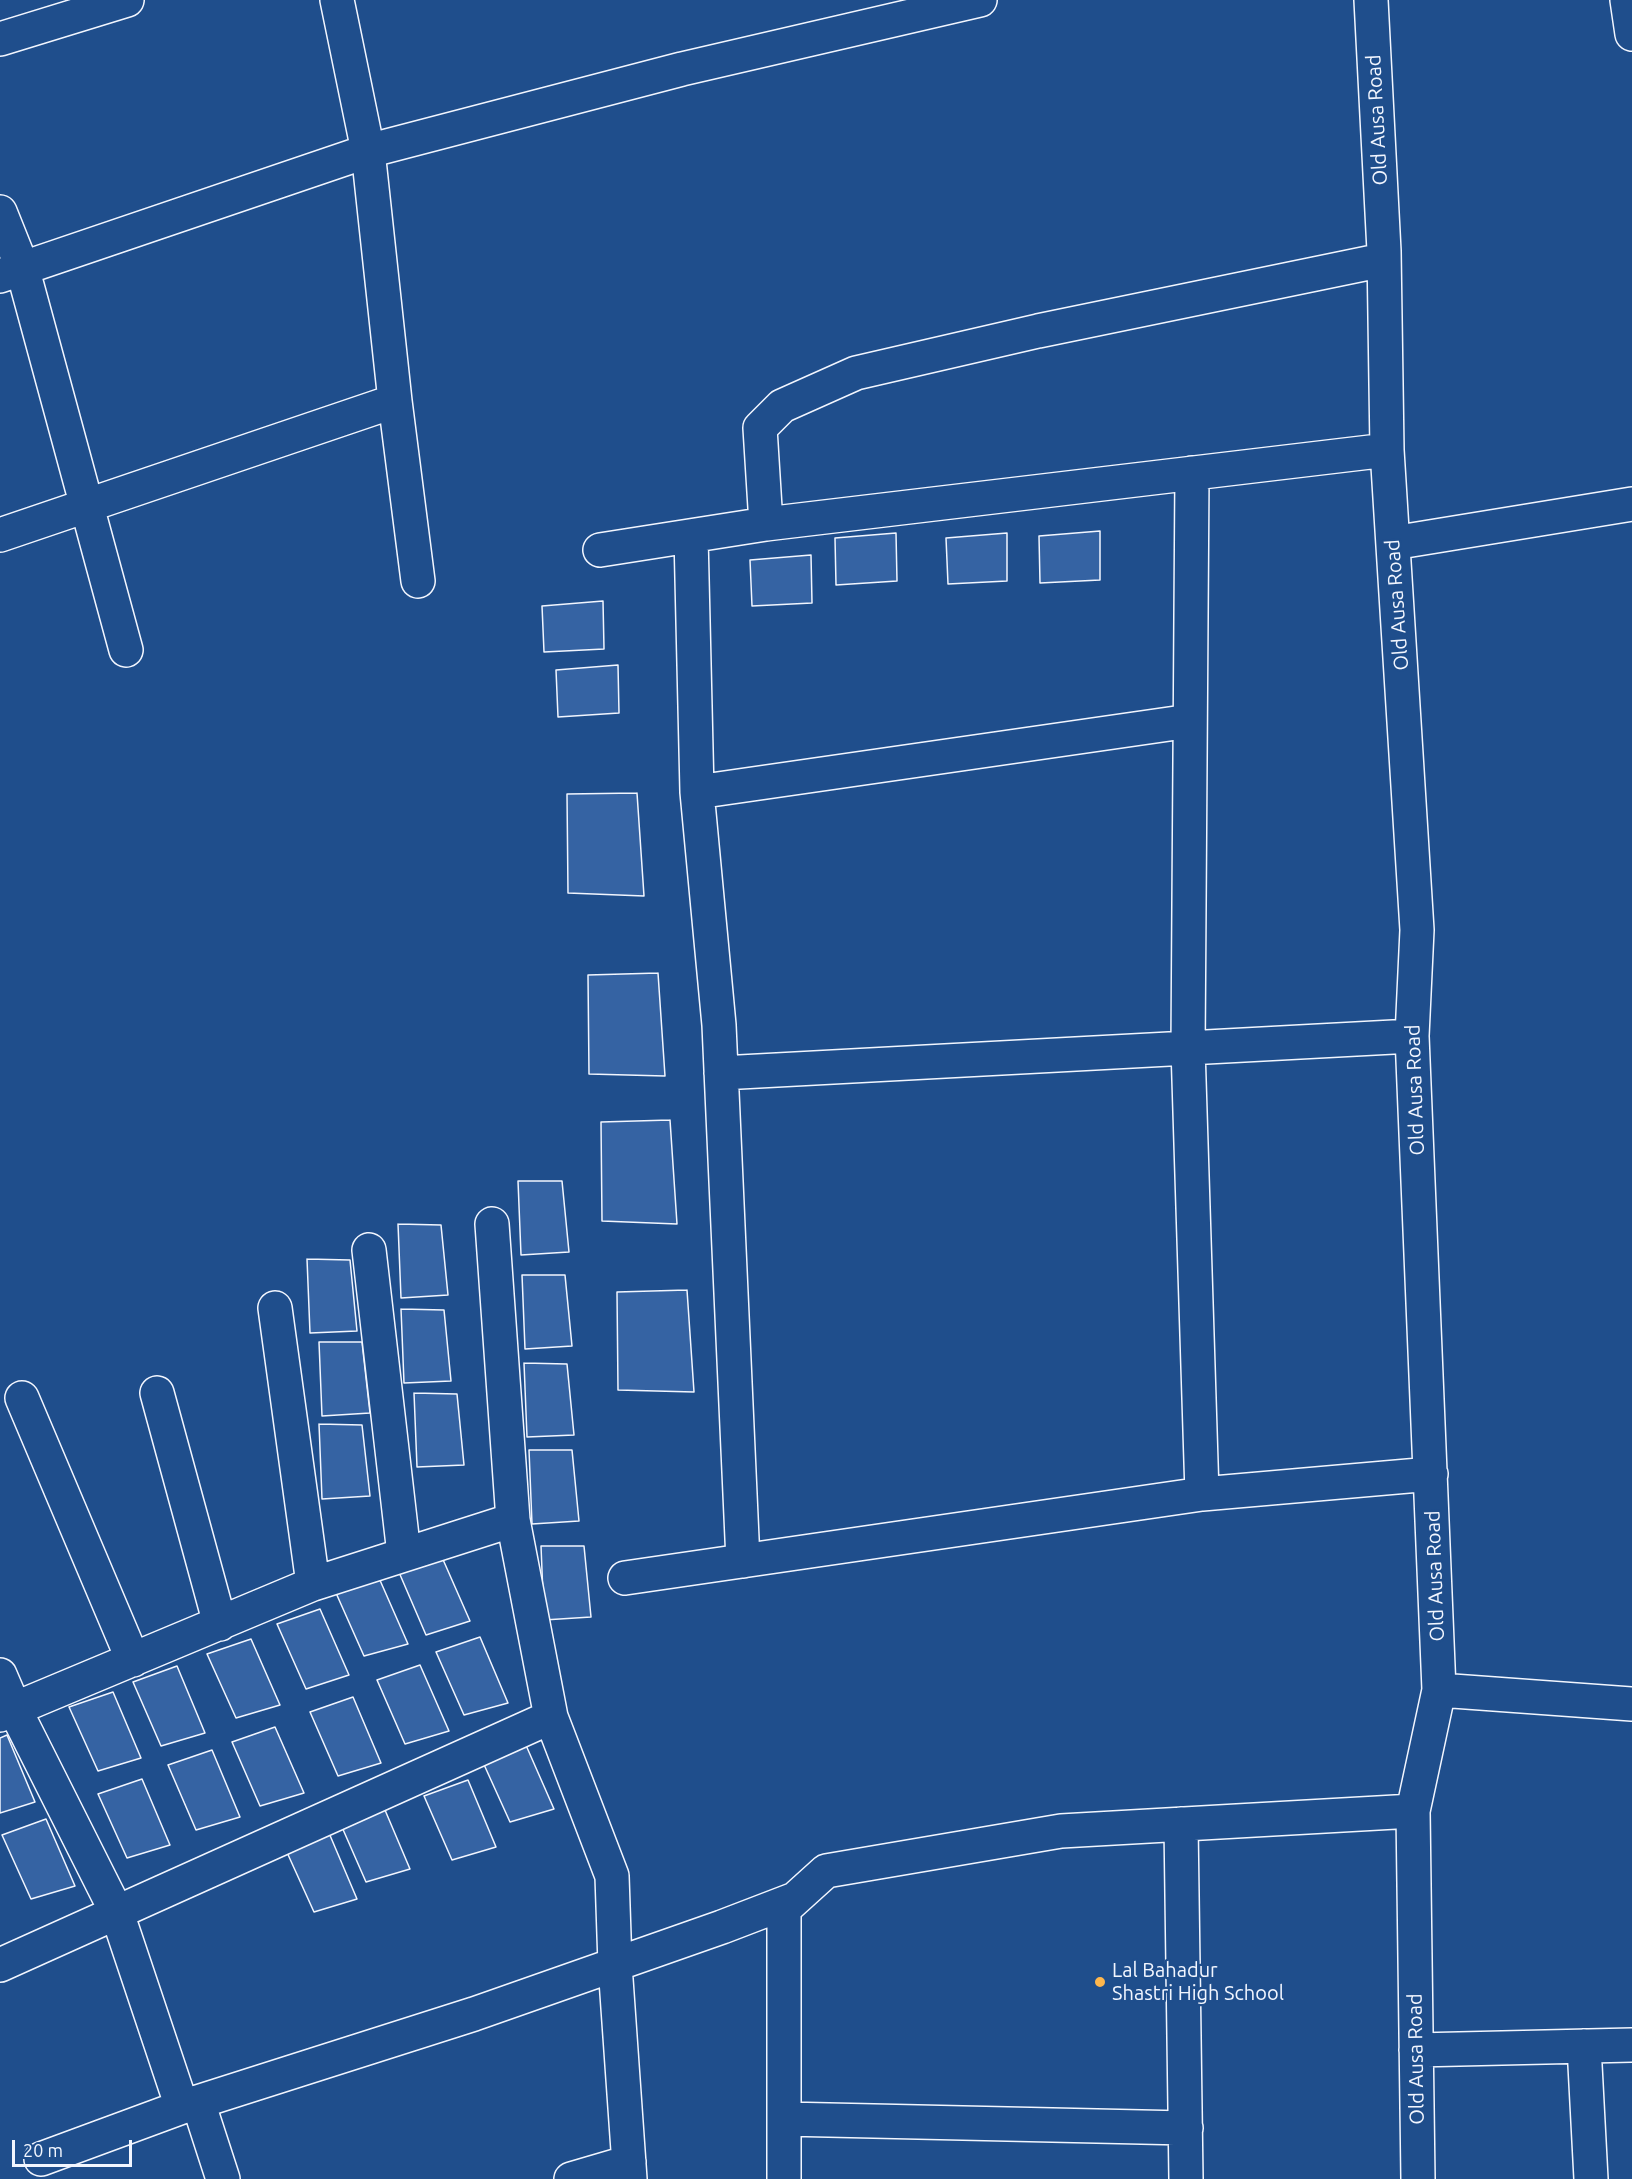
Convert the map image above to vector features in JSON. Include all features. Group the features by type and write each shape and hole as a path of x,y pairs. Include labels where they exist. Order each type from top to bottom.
{"street":[{"path":"0,39 127,0"},
{"path":"337,0 368,151 394,401 418,581"},
{"path":"11,272 368,151 682,69 980,0"},
{"name":"Old Ausa Road","path":"1371,0 1383,260 1387,450 1417,930 1412,1036 1439,1690 1413,1811 1418,2179"},
{"path":"1627,0 1632,34"},
{"path":"0,212 11,272 87,506 126,650"},
{"path":"766,524 760,429 782,406 856,373 1038,332 1383,260"},
{"path":"0,535 394,401"},
{"path":"600,550 766,524 1387,450"},
{"path":"1192,472 1188,1048 1202,1494"},
{"path":"1393,543 1632,504"},
{"path":"691,537 698,792 721,1073 743,1561"},
{"path":"698,792 1190,721"},
{"path":"721,1073 1412,1036"},
{"path":"492,1224 513,1520 551,1717 612,1876 615,1965 630,2170 571,2179"},
{"path":"369,1250 404,1554"},
{"path":"275,1308 314,1584"},
{"path":"157,1393 220,1624"},
{"path":"22,1398 133,1660"},
{"path":"625,1578 1202,1494 1431,1473"},
{"path":"7,1713 314,1584 513,1520"},
{"path":"0,1676 7,1713 117,1913 190,2104 223,2179"},
{"path":"1439,1690 1632,1704"},
{"path":"0,1965 551,1717"},
{"path":"784,2179 784,1909 826,1871 1061,1831 1413,1811"},
{"path":"1181,1824 1186,2179"},
{"path":"41,2159 190,2104 474,2014 795,1899"},
{"path":"1416,2050 1632,2045"},
{"path":"1584,2046 1591,2179"},
{"path":"784,2120 1186,2128"}],"building":[{"path":"1100,531 1100,580 1040,583 1039,536"},
{"path":"896,533 897,581 836,585 835,538"},
{"path":"1007,533 1007,581 948,584 946,538"},
{"path":"811,555 812,603 752,606 750,560"},
{"path":"603,601 604,649 544,652 542,606"},
{"path":"618,665 619,713 558,717 556,670"},
{"path":"637,793 644,896 568,893 567,794"},
{"path":"658,973 665,1076 589,1074 588,975"},
{"path":"670,1120 677,1224 602,1221 601,1122"},
{"path":"518,1181 562,1181 569,1252 521,1255"},
{"path":"398,1224 441,1225 448,1295 401,1298"},
{"path":"307,1259 350,1260 357,1331 310,1333"},
{"path":"522,1275 565,1275 572,1346 525,1349"},
{"path":"687,1290 694,1392 618,1390 617,1292"},
{"path":"401,1309 444,1310 451,1381 404,1383"},
{"path":"319,1342 362,1342 370,1413 322,1416"},
{"path":"524,1363 567,1364 574,1435 527,1437"},
{"path":"414,1393 457,1394 464,1465 417,1467"},
{"path":"319,1424 362,1425 370,1496 322,1499"},
{"path":"529,1450 572,1450 579,1521 532,1524"},
{"path":"541,1546 584,1546 591,1617 544,1620"},
{"path":"441,1555 470,1621 426,1635 398,1570"},
{"path":"379,1578 408,1644 364,1656 336,1593"},
{"path":"320,1609 349,1675 306,1689 277,1624"},
{"path":"480,1637 508,1703 464,1715 436,1652"},
{"path":"251,1639 280,1705 236,1718 207,1654"},
{"path":"420,1665 449,1731 405,1744 377,1680"},
{"path":"177,1666 205,1733 161,1746 133,1682"},
{"path":"113,1692 141,1758 98,1771 69,1707"},
{"path":"353,1697 381,1763 338,1776 310,1712"},
{"path":"275,1727 304,1793 260,1806 232,1742"},
{"path":"7,1735 35,1802 0,1813 0,1738"},
{"path":"525,1743 554,1809 510,1822 481,1758"},
{"path":"212,1750 240,1817 196,1830 168,1765"},
{"path":"142,1779 170,1845 127,1858 98,1794"},
{"path":"468,1780 496,1847 452,1860 424,1796"},
{"path":"382,1803 410,1869 366,1882 338,1818"},
{"path":"46,1819 75,1886 31,1899 2,1835"},
{"path":"329,1833 357,1899 314,1912 285,1848"}],"place":[{"name":"Lal Bahadur Shastri High School","path":"1100,1982"}]}
